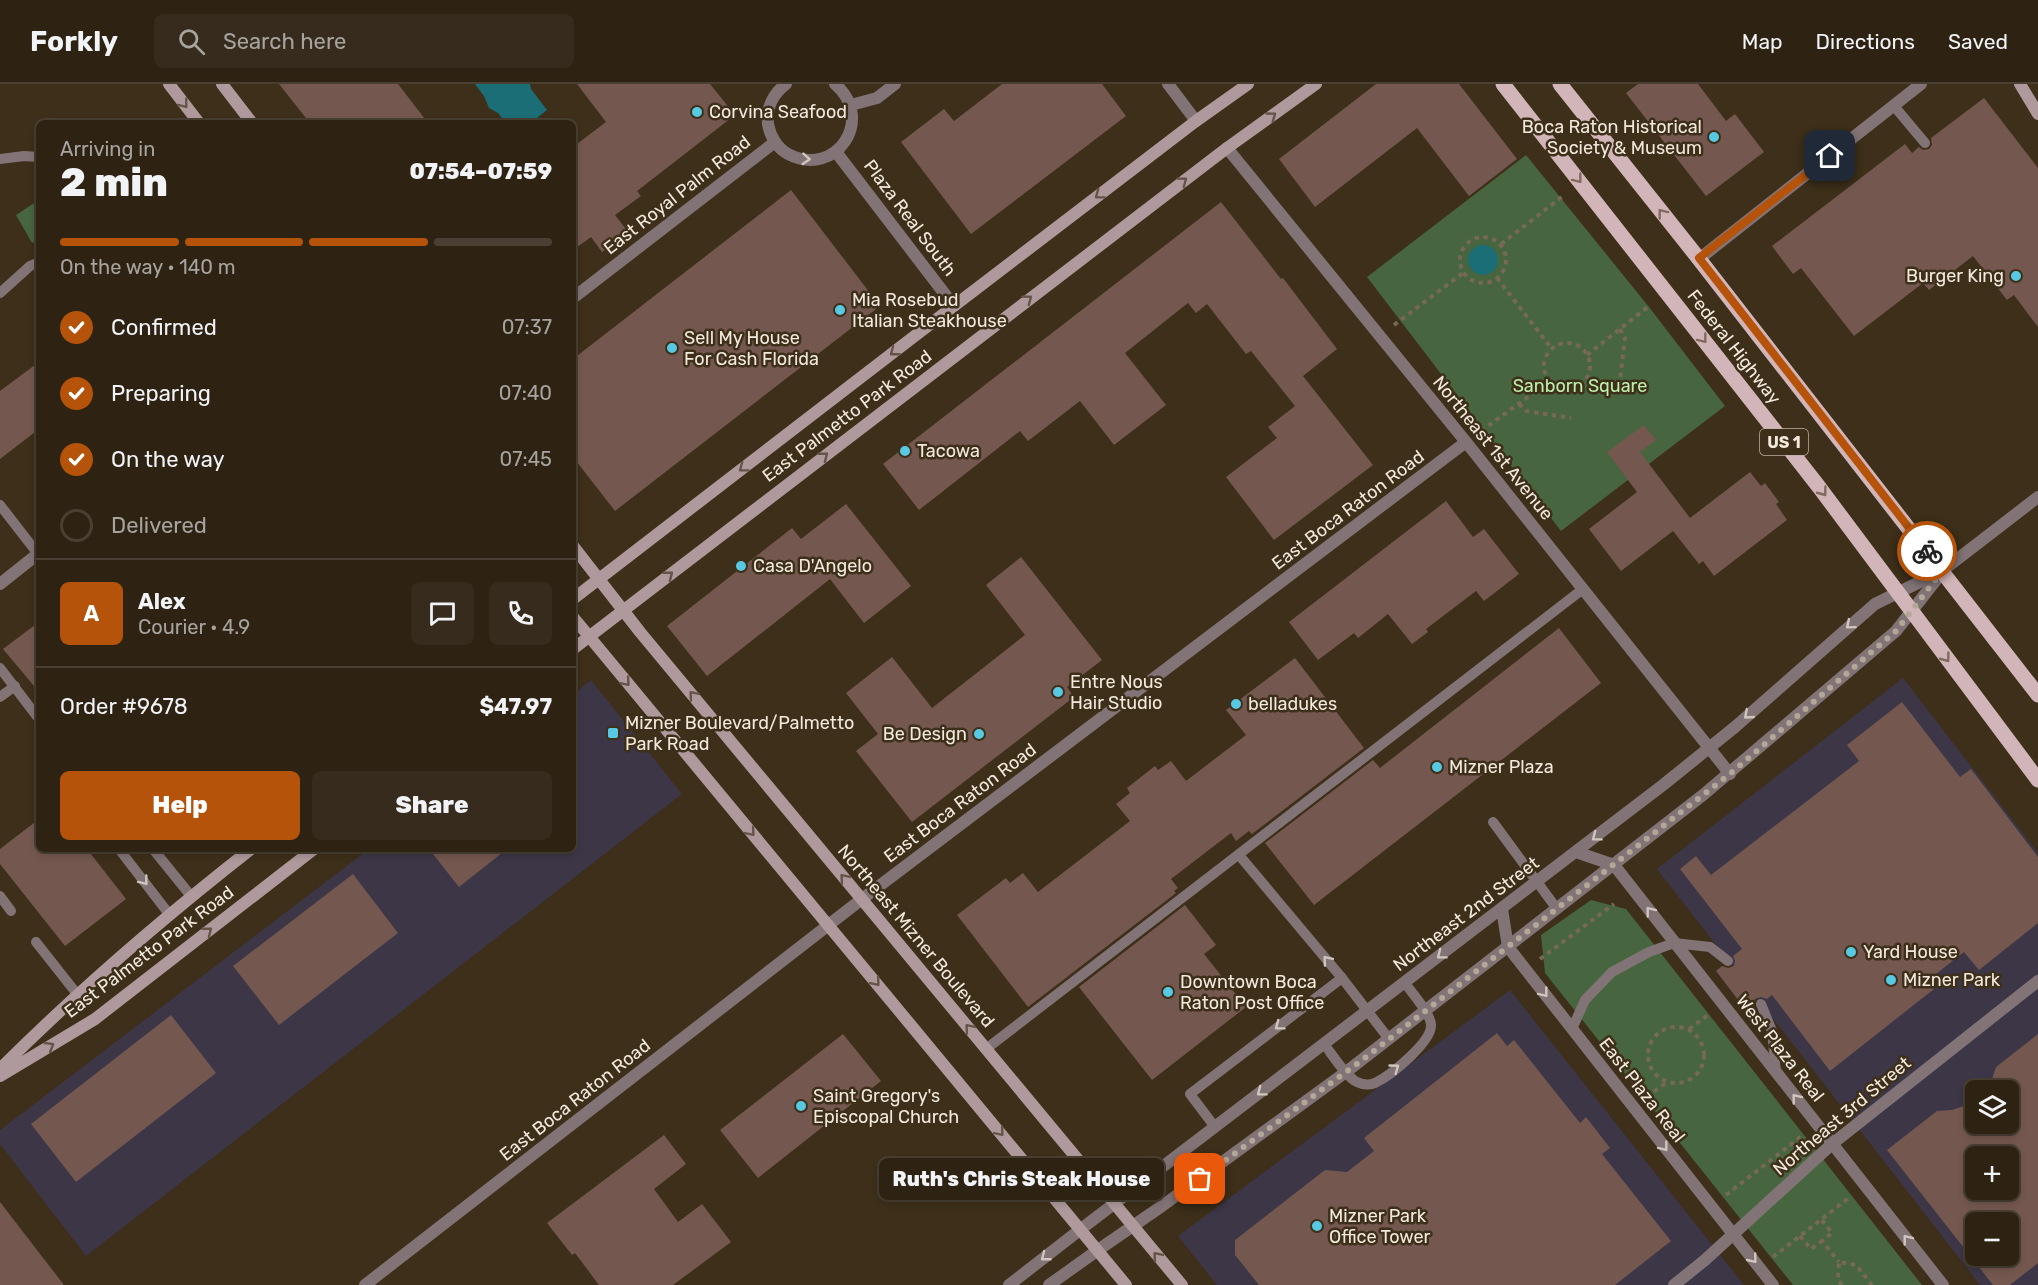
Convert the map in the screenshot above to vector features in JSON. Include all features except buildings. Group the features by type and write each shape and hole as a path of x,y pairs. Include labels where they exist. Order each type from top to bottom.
{"main road":[{"path":"169,84 197,120"},
{"path":"222,84 250,120"},
{"name":"East Palmetto Park Road","path":"576,597 1196,121 1248,84"},
{"name":"East Palmetto Park Road","path":"576,647 1227,148 1316,84"},
{"name":"Federal Highway","path":"1503,84 1819,487 2038,780"},
{"name":"Federal Highway","path":"1560,84 1699,258 2038,695"},
{"path":"2020,84 2038,114"},
{"name":"Northeast Mizner Boulevard","path":"576,550 622,611 1182,1285"},
{"path":"576,621 1126,1285"},
{"name":"East Palmetto Park Road","path":"0,1069 77,994 169,914 247,852"},
{"name":"East Palmetto Park Road","path":"0,1076 94,1019 310,852"}],"street":[{"path":"784,84 775,94 770,105 769,130 775,142 784,152 797,159 810,161 837,152 851,131 853,118 851,105 836,84"},
{"path":"851,105 877,98 895,84"},
{"path":"1168,84 1196,121"},
{"path":"1699,258 1922,84"},
{"name":"East Royal Palm Road","path":"576,296 775,142"},
{"name":"Northeast 1st Avenue","path":"1227,148 1466,442 1730,774"},
{"name":"Plaza Real South","path":"837,152 954,306"},
{"name":"East Boca Raton Road","path":"365,1285 862,899 1466,442"},
{"name":"Northeast 2nd Street","path":"1009,1285 1538,882 1709,748 1875,604 1942,571 2038,497"},
{"path":"0,584 36,556"},
{"name":"Northeast 2nd Street","path":"1049,1285 1133,1227 1389,1039 1730,774 1896,631 1942,571"},
{"path":"1576,852 1614,865"},
{"name":"West Plaza Real","path":"1614,865 1943,1285"},
{"name":"East Plaza Real","path":"1502,909 1508,947 1773,1285"},
{"name":"Northeast 3rd Street","path":"1674,1285 1705,1260 1832,1144 2038,981"}],"lane":[{"path":"1894,106 1925,143"},
{"path":"0,159 36,157"},
{"path":"0,292 36,263"},
{"path":"0,505 36,551"},
{"path":"986,1049 1583,589"},
{"path":"0,668 36,714"},
{"path":"0,697 15,686"},
{"path":"1493,822 1557,909"},
{"path":"121,852 169,914"},
{"path":"155,852 191,896"},
{"path":"1239,855 1342,978 1389,1039"},
{"path":"0,896 11,911"},
{"path":"36,942 77,994"},
{"path":"1572,1029 1585,1000 1612,972 1649,952 1674,943 1710,947 1728,961"},
{"path":"1215,1127 1190,1094 1342,978"},
{"path":"1324,1044 1355,1082 1365,1085 1375,1083 1423,1045 1431,1033 1432,1022 1405,983"},
{"path":"1761,1004 1773,1031 1776,1072"}],"path":[{"path":"1501,244 1563,196"},
{"path":"1486,237 1501,244 1507,259 1505,267 1497,278 1481,284 1474,282 1463,273 1460,258 1465,245 1471,240 1486,237"},
{"path":"1380,336 1463,273"},
{"path":"1497,278 1552,349"},
{"path":"1587,355 1649,306"},
{"path":"1620,329 1625,338 1620,380"},
{"path":"1562,343 1570,343 1578,346 1587,355 1591,366 1589,374 1579,387 1565,390 1549,382 1544,372 1544,365 1545,358 1552,349 1562,343"},
{"path":"1466,442 1549,382"},
{"path":"1519,404 1526,411 1570,418"},
{"path":"1540,959 1614,904"},
{"path":"1676,1026 1695,1033 1701,1040 1704,1050 1704,1059 1696,1075 1689,1080 1671,1083 1655,1074 1650,1067 1648,1049 1651,1040 1658,1033 1676,1026"},
{"path":"1711,1207 1816,1124"},
{"path":"1759,1268 1865,1186"},
{"path":"1800,1236 1811,1249 1822,1241 1832,1233 1822,1220"},
{"path":"1822,1241 1839,1262 1856,1265 1872,1285"},
{"path":"1839,1262 1838,1279 1842,1285"}],"shaded area":[{"name":"Mizner Park","path":"1903,678 2038,853 2038,1285 1980,1285 1965,1266 2019,1266 2019,1212 1965,1212 1965,1266 1657,869"},
{"path":"591,680 682,794 86,1256 0,1144 0,1130 365,852 576,852 576,692"},
{"path":"1510,990 1744,1285 1217,1285 1178,1236"}],"green space":[{"name":"Sanborn Square","path":"1526,155 1649,307 1725,406 1561,531 1367,277"},
{"path":"36,202 36,241 32,243 16,215"},
{"path":"1591,900 1626,909 1922,1285 1793,1285 1545,973 1541,935"}],"water":[{"path":"475,84 530,84 531,89 547,110 538,117 538,120 504,120 498,113 489,108"},
{"path":"1483,245 1494,249 1498,260 1494,271 1483,275 1472,271 1468,260 1472,249"}],"way so far":[{"path":"1200,1179 1361,1061 1676,816 1754,753 1896,631 1942,571 1927,551"}],"place":[{"name":"Corvina Seafood","path":"697,112"},
{"name":"Boca Raton Historical Society & Museum","path":"1714,137"},
{"name":"Burger King","path":"2016,276"},
{"name":"Mia Rosebud Italian Steakhouse","path":"840,310"},
{"name":"Sell My House For Cash Florida","path":"672,348"},
{"name":"Tacowa","path":"905,451"},
{"name":"Casa D'Angelo","path":"741,566"},
{"name":"Entre Nous Hair Studio","path":"1058,692"},
{"name":"belladukes","path":"1236,704"},
{"name":"Mizner Boulevard/Palmetto Park Road","path":"613,733"},
{"name":"Be Design","path":"979,734"},
{"name":"Mizner Plaza","path":"1437,767"},
{"name":"Yard House","path":"1851,952"},
{"name":"Mizner Park","path":"1891,980"},
{"name":"Downtown Boca Raton Post Office","path":"1168,992"},
{"name":"Saint Gregory's Episcopal Church","path":"801,1106"},
{"name":"Ruth's Chris Steak House","path":"1200,1179"},
{"name":"Mizner Park Office Tower","path":"1317,1226"}],"route":[{"path":"1830,156 1699,258 1927,551"}]}
